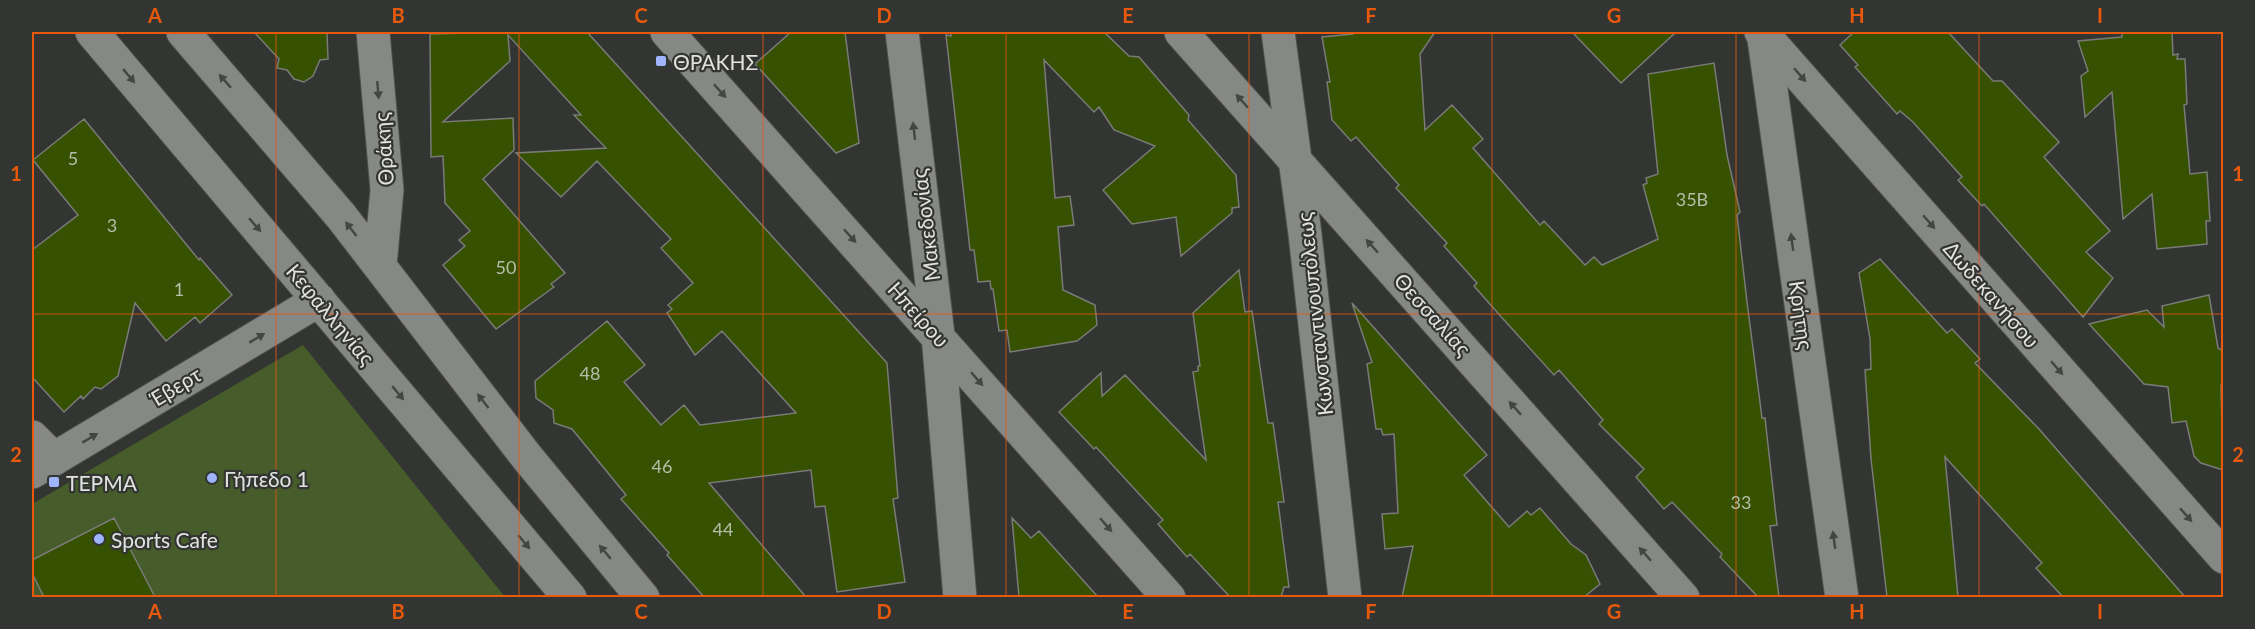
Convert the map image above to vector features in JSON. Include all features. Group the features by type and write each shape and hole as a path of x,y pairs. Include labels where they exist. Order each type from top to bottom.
{"street":[{"name":"Κεφαλληνίας","path":"92,32 570,597"},
{"path":"183,32 341,216 526,456 643,597"},
{"name":"Θράκης","path":"373,32 387,190 380,266"},
{"name":"Ηπείρου","path":"667,32 1169,597"},
{"name":"Μακεδονίας","path":"902,32 938,335 960,597"},
{"name":"Θεσσαλίας","path":"1181,32 1683,597"},
{"name":"Κωνσταντινουπόλεως","path":"1278,32 1296,161 1345,597"},
{"name":"Δωδεκανήσου","path":"1762,32 2223,557"},
{"name":"Κρήτης","path":"1762,32 1842,597"},
{"name":"Έβερτ","path":"39,456 319,300"}],"green space":[{"path":"303,345 505,597 32,597 32,504"}],"building":[{"path":"254,32 327,32 328,59 320,60 313,76 304,82 294,79 287,70 277,68 279,59"},
{"path":"587,32 887,363 898,498 893,499 905,582 837,592 825,506 815,507 811,470 709,483 806,597 704,597 621,499 626,495 572,429 554,423 553,410 536,398 535,381 607,321 645,365 624,382 661,425 684,405 700,425 796,413 722,331 695,355 667,313 672,309 668,305 693,283 661,248 671,239 597,161 561,197 516,153 606,148 574,115 581,115 508,35 510,61 443,122 513,118 514,150 483,179 565,273 551,284 554,287 496,329 443,265 465,246 459,240 470,231 445,203 443,156 431,157 430,34"},
{"path":"791,32 845,32 859,143 836,153 755,64"},
{"path":"951,32 1104,32 1129,56 1139,57 1189,115 1188,120 1236,175 1239,207 1232,208 1232,213 1181,256 1176,217 1132,224 1103,190 1155,146 1114,130 1099,107 1094,112 1044,60 1055,198 1070,196 1074,225 1058,227 1063,290 1095,305 1097,325 1077,341 1010,352 1007,330 999,331 990,281 978,282 974,250 970,250 946,35 951,36"},
{"path":"1353,32 1435,32 1420,54 1425,130 1452,105 1483,139 1473,148 1540,225 1544,221 1585,265 1594,257 1602,265 1658,239 1643,185 1647,183 1646,178 1658,174 1648,74 1714,63 1727,155 1740,212 1737,215 1747,302 1762,418 1765,418 1777,525 1770,526 1779,597 1758,597 1720,557 1722,554 1672,502 1664,509 1636,477 1644,469 1599,424 1603,420 1559,370 1554,375 1504,320 1474,286 1477,283 1444,246 1447,243 1396,188 1399,185 1356,137 1351,141 1332,120 1327,82 1330,82 1322,37 1353,34"},
{"path":"1572,32 1676,32 1621,83"},
{"path":"1854,32 1948,32 1993,81 2002,81 2059,142 2044,157 2110,231 2086,252 2113,278 2083,317 1984,204 1982,206 1958,180 1962,177 1913,122 1900,111 1897,114 1855,67 1858,65 1840,45"},
{"path":"2122,32 2172,32 2173,55 2178,54 2177,59 2185,59 2187,104 2184,105 2190,174 2207,172 2210,221 2206,221 2207,244 2157,249 2152,194 2123,219 2112,92 2085,117 2081,76 2088,71 2078,41 2122,37"},
{"path":"84,119 199,260 200,258 232,295 200,323 195,317 166,341 135,303 118,376 101,389 95,387 83,399 81,396 64,412 32,377 32,250 78,215 33,160"},
{"path":"1880,259 1947,333 1952,329 1980,359 1975,363 2039,429 2185,597 2063,597 2036,568 2042,563 1945,457 1958,597 1887,597 1871,459 1865,370 1871,369 1870,339 1859,273"},
{"path":"1239,270 1245,312 1252,311 1268,423 1273,423 1284,502 1278,502 1289,587 1284,587 1281,597 1230,597 1190,554 1187,557 1158,524 1163,520 1096,447 1094,449 1059,412 1101,373 1102,396 1125,375 1206,460 1193,372 1198,371 1198,366 1200,366 1193,313"},
{"path":"2209,295 2218,348 2223,351 2223,384 2221,385 2223,470 2201,463 2194,456 2186,421 2172,423 2168,387 2144,384 2089,324 2147,310 2164,327 2162,306"},
{"path":"1352,303 1487,455 1464,475 1509,527 1527,511 1531,515 1540,508 1571,544 1586,555 1600,584 1584,597 1402,597 1413,546 1385,549 1382,514 1398,513 1394,434 1383,435 1381,429 1376,429 1367,364 1372,362"},
{"name":"Sports Cafe","path":"114,518 155,597 44,597 32,573 32,560"},
{"path":"1012,518 1031,538 1039,531 1098,597 1019,597"}],"place":[{"name":"ΘΡΑΚΗΣ","path":"661,61"},
{"name":"Γήπεδο 1","path":"212,478"},
{"name":"ΤΕΡΜΑ","path":"54,482"},
{"name":"Sports Cafe","path":"99,539"}]}
